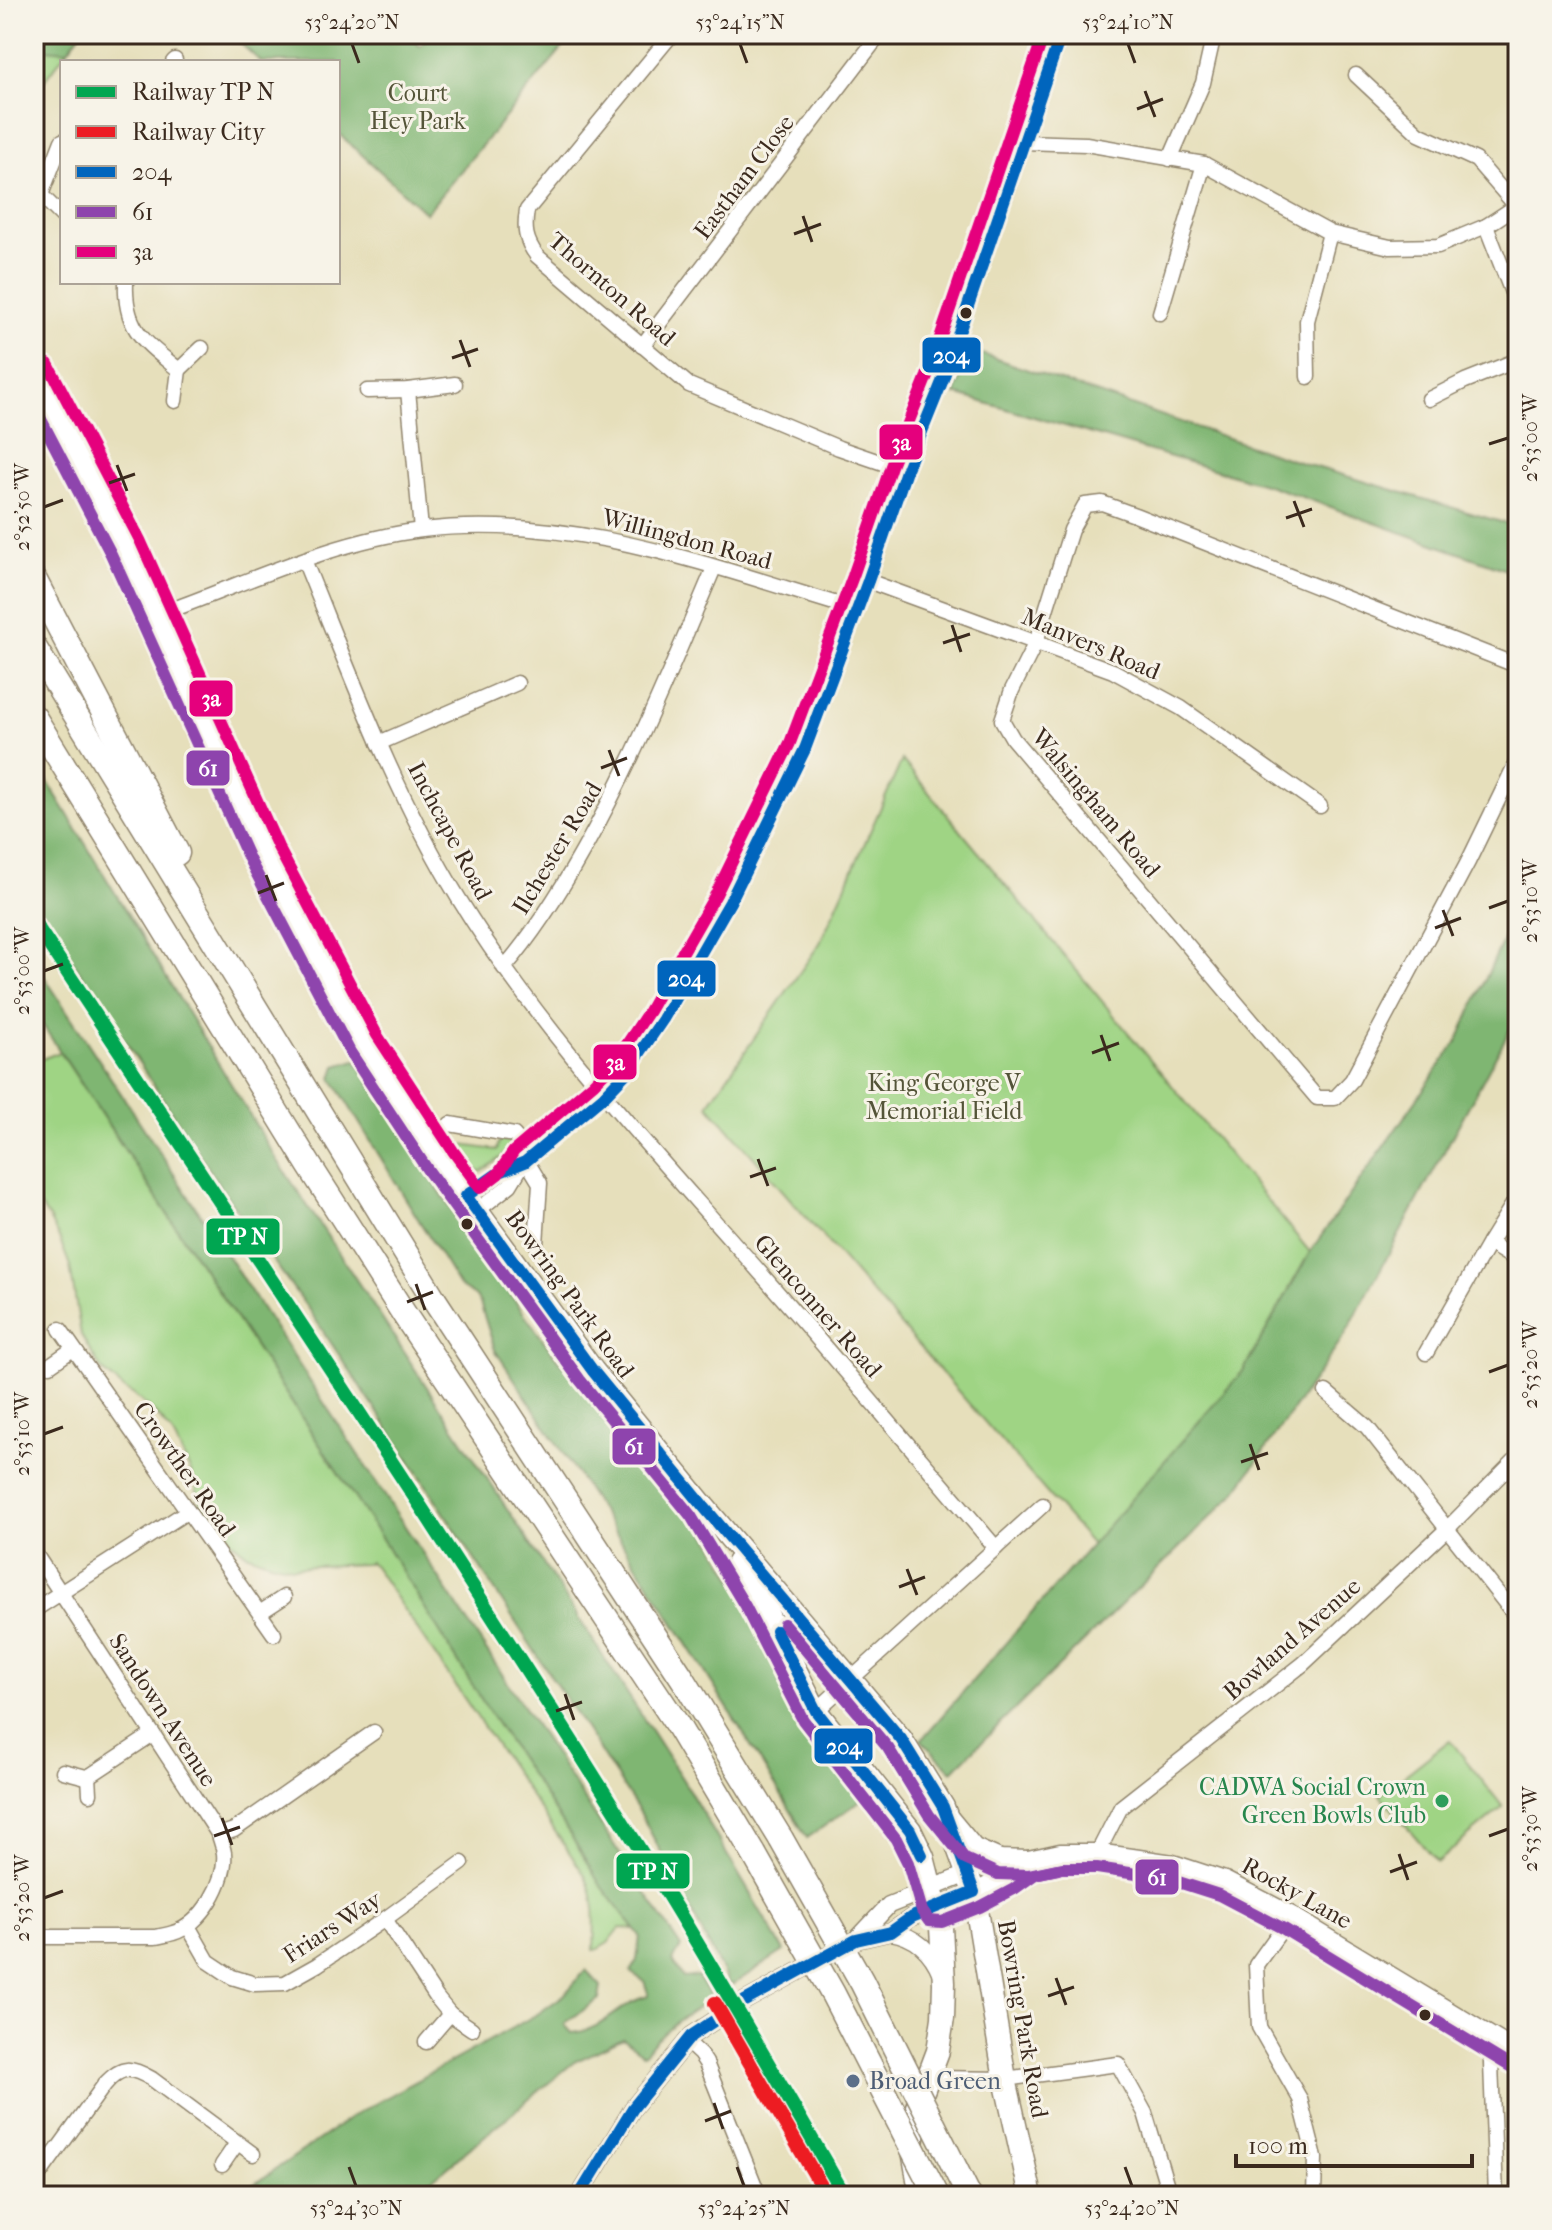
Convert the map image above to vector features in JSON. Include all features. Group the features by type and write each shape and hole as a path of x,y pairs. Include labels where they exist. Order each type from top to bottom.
{"highway":[{"path":"34,579 281,1051"},
{"path":"34,647 435,1301 683,1679 781,1839 862,1982 969,2196"},
{"path":"34,717 406,1317 676,1723 833,1994 937,2196"}],"main road":[{"name":"Bowring Park Road","path":"34,371 125,547 264,854 356,1029 426,1139 593,1371 901,1739 943,1807 971,1883 1005,2079 1031,2196"},
{"name":"Bowring Park Road","path":"704,1507 759,1598 816,1711 910,1830 922,1854 941,1927 944,1983 938,2051 917,2107 912,2145 921,2196"}],"street":[{"name":"Thornton Road","path":"672,34 527,210 527,242 537,256 689,385 839,448 906,471"},
{"name":"Eastham Close","path":"642,346 880,34"},
{"path":"472,1203 500,1172 527,1159 604,1096 627,1072 663,1019 730,902 805,749 906,471 942,382 1061,34"},
{"path":"1170,159 1203,83 1214,34"},
{"path":"1023,142 1086,144 1204,164 1330,233 1390,247 1438,246 1486,226 1517,206 1476,160 1419,134 1356,75"},
{"path":"60,146 38,197 60,214"},
{"path":"1160,313 1204,164"},
{"path":"1486,226 1518,308"},
{"path":"1308,377 1307,321 1330,233"},
{"path":"126,284 125,301 133,326 179,370"},
{"path":"175,401 179,370 202,348"},
{"path":"1429,399 1518,360"},
{"path":"367,391 455,384"},
{"path":"408,390 421,530"},
{"name":"Walsingham Road","path":"1518,666 1102,503 1085,505 1071,530 1036,642 1012,690 1002,720 1013,739 1317,1098 1335,1098 1352,1080 1468,862 1518,759"},
{"name":"Willingdon Road","path":"179,607 304,560 366,541 421,530 484,526 586,535 654,549 857,610"},
{"name":"Inchcape Road","path":"304,560 379,743 430,850 504,968 604,1096"},
{"name":"Ilchester Road","path":"504,968 564,886 615,795 714,568"},
{"name":"Manvers Road","path":"868,581 1113,671 1181,708 1320,806"},
{"path":"379,743 517,683"},
{"name":"Glenconner Road","path":"604,1096 788,1304 996,1548"},
{"path":"450,1124 514,1135 540,1183 536,1244"},
{"path":"1426,1353 1518,1196"},
{"path":"1489,1243 1518,1261"},
{"name":"Crowther Road","path":"60,1329 274,1634"},
{"path":"50,1365 73,1349"},
{"path":"1326,1392 1367,1427 1518,1619"},
{"name":"Bowland Avenue","path":"1098,1852 1121,1807 1303,1664 1447,1529 1518,1457"},
{"path":"816,1711 1043,1505"},
{"path":"34,1610 188,1511"},
{"name":"Sandown Avenue","path":"34,1552 219,1835 224,1853 223,1870 204,1911 188,1926"},
{"path":"261,1612 284,1597"},
{"path":"219,1835 234,1830 374,1732"},
{"path":"63,1771 89,1776 153,1734"},
{"path":"89,1776 90,1794"},
{"path":"943,1807 975,1847 1000,1858"},
{"name":"Rocky Lane","path":"1028,1859 1060,1852 1098,1852 1173,1863 1225,1880 1292,1915 1518,2052"},
{"path":"971,1883 977,1865 1000,1858 1028,1859"},
{"path":"856,1940 889,1905 934,1897 971,1883 1007,1875 1028,1859"},
{"name":"Friars Way","path":"188,1926 208,1961 232,1977 255,1984 285,1983 385,1919 462,1863"},
{"path":"579,2196 633,2108 686,2041 741,2003 856,1940 891,1932 934,1897"},
{"path":"1292,1915 1256,1965 1259,2027 1300,2099 1315,2158 1314,2196"},
{"path":"385,1919 437,1998 450,2014 472,2029"},
{"path":"34,1937 155,1937 188,1926"},
{"path":"891,1932 906,1935 922,1946 936,1961 944,1983"},
{"path":"426,2042 450,2014"},
{"path":"1490,2036 1496,2196"},
{"path":"686,2041 706,2063 759,2196"},
{"path":"930,2078 1005,2079 1118,2064 1145,2113 1170,2193 1150,2196"},
{"path":"34,2182 105,2084 114,2074 124,2070 134,2070 152,2079 253,2154"},
{"path":"222,2165 237,2143"}],"green space":[{"path":"34,34 80,34 60,60 34,94"},
{"path":"34,34 80,34 67,51 34,48"},
{"name":"Court Hey Park","path":"230,34 404,34 420,46 431,34 574,34 426,213 340,135 340,60 259,60"},
{"path":"970,350 1289,459 1518,527 1518,574 1271,486 955,394"},
{"path":"34,759 274,1155 683,1780 784,1951 730,1986 641,1814 424,1482 311,1313 223,1191 34,902"},
{"name":"King George V Memorial Field","path":"902,760 1310,1252 1244,1370 1093,1546 708,1105 820,943"},
{"path":"1518,907 1518,1015 1346,1333 1235,1493 952,1771 921,1740 1244,1370 1310,1252 1458,1040"},
{"path":"34,961 681,1947 673,1961 683,1978 698,1976 712,1999 668,2029 644,2054 623,2039 574,2062 412,2196 237,2196 353,2116 539,2013 564,1995 586,1970 601,1986 599,1999 564,2024 572,2033 594,2027 630,2003 649,1996 644,1981 630,1972 637,1960 640,1936 598,1881 386,1545 34,1012"},
{"path":"60,1052 386,1545 598,1881 635,1929 620,1928 608,1943 594,1950 593,1901 584,1874 374,1566 369,1562 292,1567 246,1553 219,1531 201,1505 192,1474 172,1433 159,1417 101,1369 81,1335 70,1266 60,1240 34,1197 34,1062"},
{"path":"356,1060 473,1243 558,1360 633,1438 705,1530 745,1598 789,1688 863,1799 807,1838 615,1531 495,1350 480,1303 459,1286 332,1078 336,1066"},
{"path":"504,1139 511,1141 514,1147 482,1172 471,1170 454,1144 497,1150 499,1142"},
{"name":"CADWA Social Crown Green Bowls Club","path":"1450,1740 1503,1807 1437,1862 1380,1795"}],"transit line":[{"name":"3a","path":"48,364 140,540 278,847 377,1035 480,1188 498,1174 514,1151 615,1062 649,1011 716,894 790,743 927,376 1044,34"},
{"name":"204","path":"579,2196 633,2108 691,2036 741,2003 856,1940 891,1932 912,1917 974,1892 943,1807 901,1739 593,1371 466,1196 500,1172 525,1162 604,1096 627,1072 663,1019 730,902 805,749 906,471 942,382 1061,34"},
{"name":"61","path":"34,406 111,554 250,861 350,1052 427,1169 580,1380 691,1516 745,1606 803,1720 896,1839 908,1863 922,1911 929,1921 942,1922 980,1907 1035,1874 1062,1868 1097,1868 1169,1879 1219,1895 1284,1929 1510,2066"},
{"path":"34,922 507,1640 660,1882 845,2196"},
{"name":"61","path":"784,1624 888,1748 929,1815 965,1859 998,1874 1029,1875 1058,1869"},
{"name":"204","path":"776,1631 816,1711 910,1830 922,1855"}],"rail line":[{"name":"City","path":"715,2003 827,2196"}],"place":[{"name":"CADWA Social Crown Green Bowls Club","path":"1442,1801"},
{"name":"Broad Green","path":"853,2081"}]}
